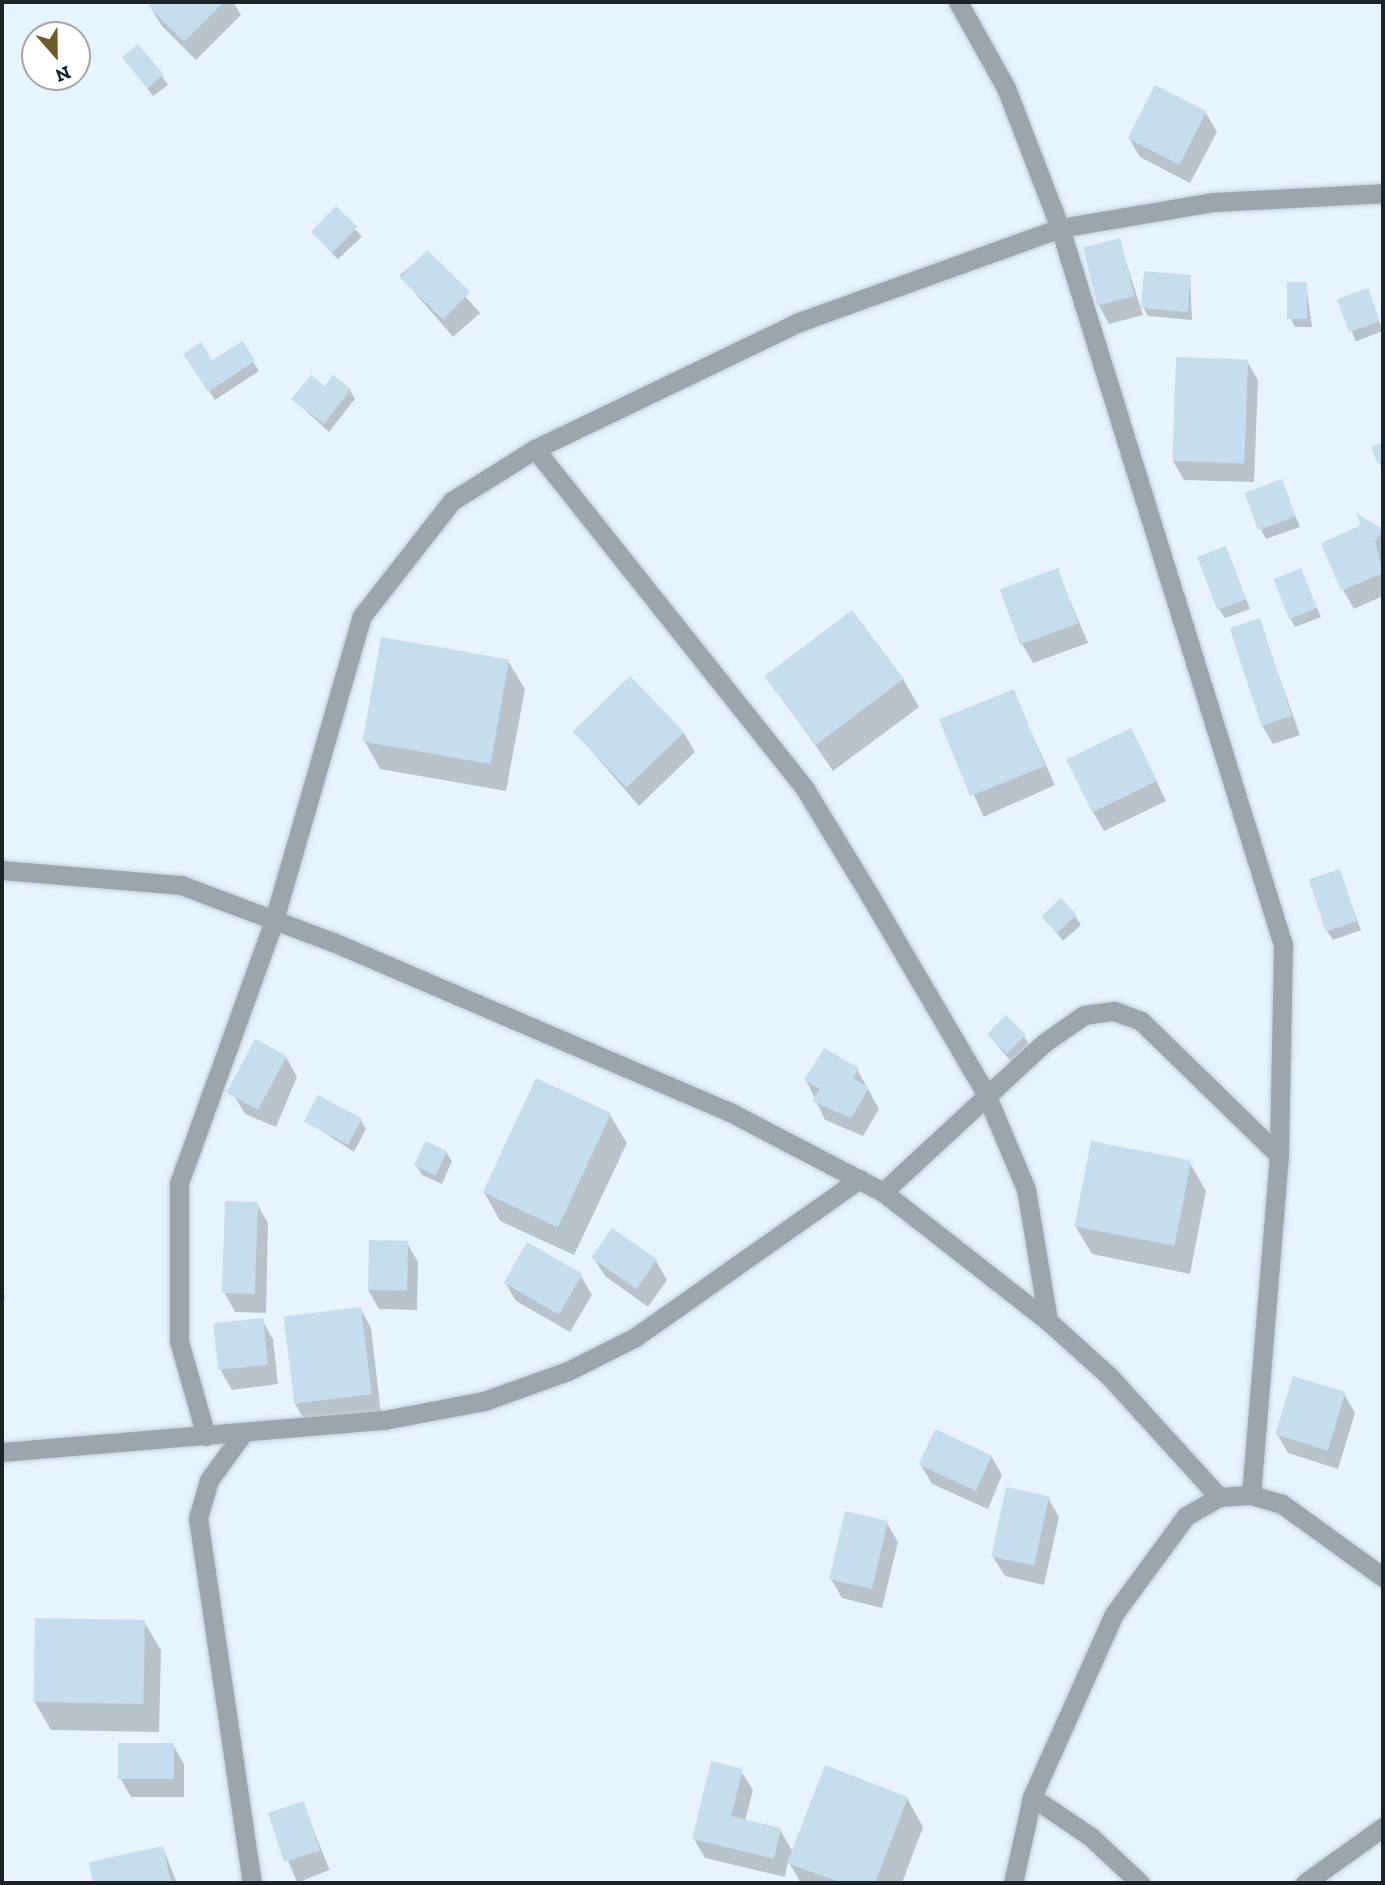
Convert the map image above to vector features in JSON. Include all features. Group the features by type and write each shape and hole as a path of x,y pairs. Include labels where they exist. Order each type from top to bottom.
{"street":[{"path":"958,2 1006,88 1060,228 1283,945 1279,1154 1251,1495"},
{"path":"206,1436 179,1341 179,1183 274,920 362,616 452,501 536,449 799,322 1060,228 1214,202 1383,193"},
{"path":"536,449 805,789 986,1094 1026,1189 1048,1321"},
{"path":"2,870 181,886 274,920 728,1111 859,1178 883,1192 1048,1321 1109,1376 1219,1497"},
{"path":"883,1192 986,1094 1084,1015 1114,1011 1141,1021 1279,1154"},
{"path":"2,1452 384,1420 484,1401 568,1371 667,1316 859,1178"},
{"path":"243,1432 209,1480 198,1518 252,1883"},
{"path":"1013,1883 1032,1797 1114,1614 1186,1516 1219,1497 1251,1495 1282,1504 1383,1577"},
{"path":"1032,1797 1091,1836 1140,1883"},
{"path":"1305,1883 1383,1827"}],"building":[{"path":"151,2 224,2 184,42 148,6"},
{"path":"138,44 164,75 148,88 122,57"},
{"path":"1155,85 1207,111 1179,165 1128,138"},
{"path":"336,206 358,227 333,253 311,232"},
{"path":"1120,238 1135,296 1098,305 1083,247"},
{"path":"427,250 470,292 443,320 400,278"},
{"path":"1144,271 1191,275 1188,312 1141,308"},
{"path":"1287,282 1307,282 1307,319 1287,319"},
{"path":"1368,288 1380,321 1349,332 1337,299"},
{"path":"243,341 255,361 208,392 183,354 201,342 212,360"},
{"path":"1176,357 1248,360 1244,463 1172,461"},
{"path":"311,375 325,386 333,375 351,389 324,424 291,399"},
{"path":"1383,442 1383,461 1377,463 1371,447"},
{"path":"1282,479 1296,517 1258,530 1244,493"},
{"path":"1356,513 1383,529 1375,541 1383,573 1341,591 1321,543 1361,525"},
{"path":"1226,546 1246,599 1217,610 1197,557"},
{"path":"1058,568 1078,623 1020,645 1000,589"},
{"path":"1301,568 1317,608 1289,619 1273,579"},
{"path":"852,610 904,679 816,745 764,676"},
{"path":"1260,618 1292,716 1261,726 1230,628"},
{"path":"381,637 509,660 491,764 363,741"},
{"path":"630,676 684,732 627,788 572,732"},
{"path":"1014,689 1045,766 970,796 939,719"},
{"path":"1131,728 1157,781 1092,813 1066,760"},
{"path":"1340,869 1357,921 1326,932 1309,879"},
{"path":"1061,898 1077,915 1057,933 1041,916"},
{"path":"1006,1015 1026,1035 1007,1054 987,1034"},
{"path":"255,1039 287,1056 258,1110 226,1093"},
{"path":"824,1048 859,1068 853,1078 869,1088 851,1118 812,1101 820,1089 804,1080"},
{"path":"536,1078 611,1113 558,1227 483,1192"},
{"path":"318,1095 362,1118 348,1145 304,1121"},
{"path":"425,1141 447,1151 436,1175 414,1166"},
{"path":"1091,1141 1191,1160 1175,1246 1074,1226"},
{"path":"225,1201 258,1202 255,1294 222,1293"},
{"path":"612,1228 657,1260 636,1289 591,1257"},
{"path":"369,1240 408,1241 407,1291 368,1290"},
{"path":"527,1242 582,1274 559,1315 504,1283"},
{"path":"361,1307 372,1394 294,1404 284,1317"},
{"path":"263,1318 268,1365 218,1370 213,1323"},
{"path":"1293,1376 1346,1392 1328,1450 1275,1434"},
{"path":"935,1429 992,1456 976,1491 919,1464"},
{"path":"1006,1487 1049,1496 1034,1566 991,1556"},
{"path":"845,1511 888,1521 872,1589 829,1579"},
{"path":"35,1618 145,1620 144,1704 34,1702"},
{"path":"118,1743 174,1743 174,1779 118,1779"},
{"path":"711,1761 743,1769 731,1816 781,1828 774,1859 692,1839"},
{"path":"825,1765 908,1797 875,1883 842,1883 787,1863"},
{"path":"304,1801 320,1850 284,1862 268,1813"},
{"path":"163,1846 171,1883 93,1883 89,1862"}]}
